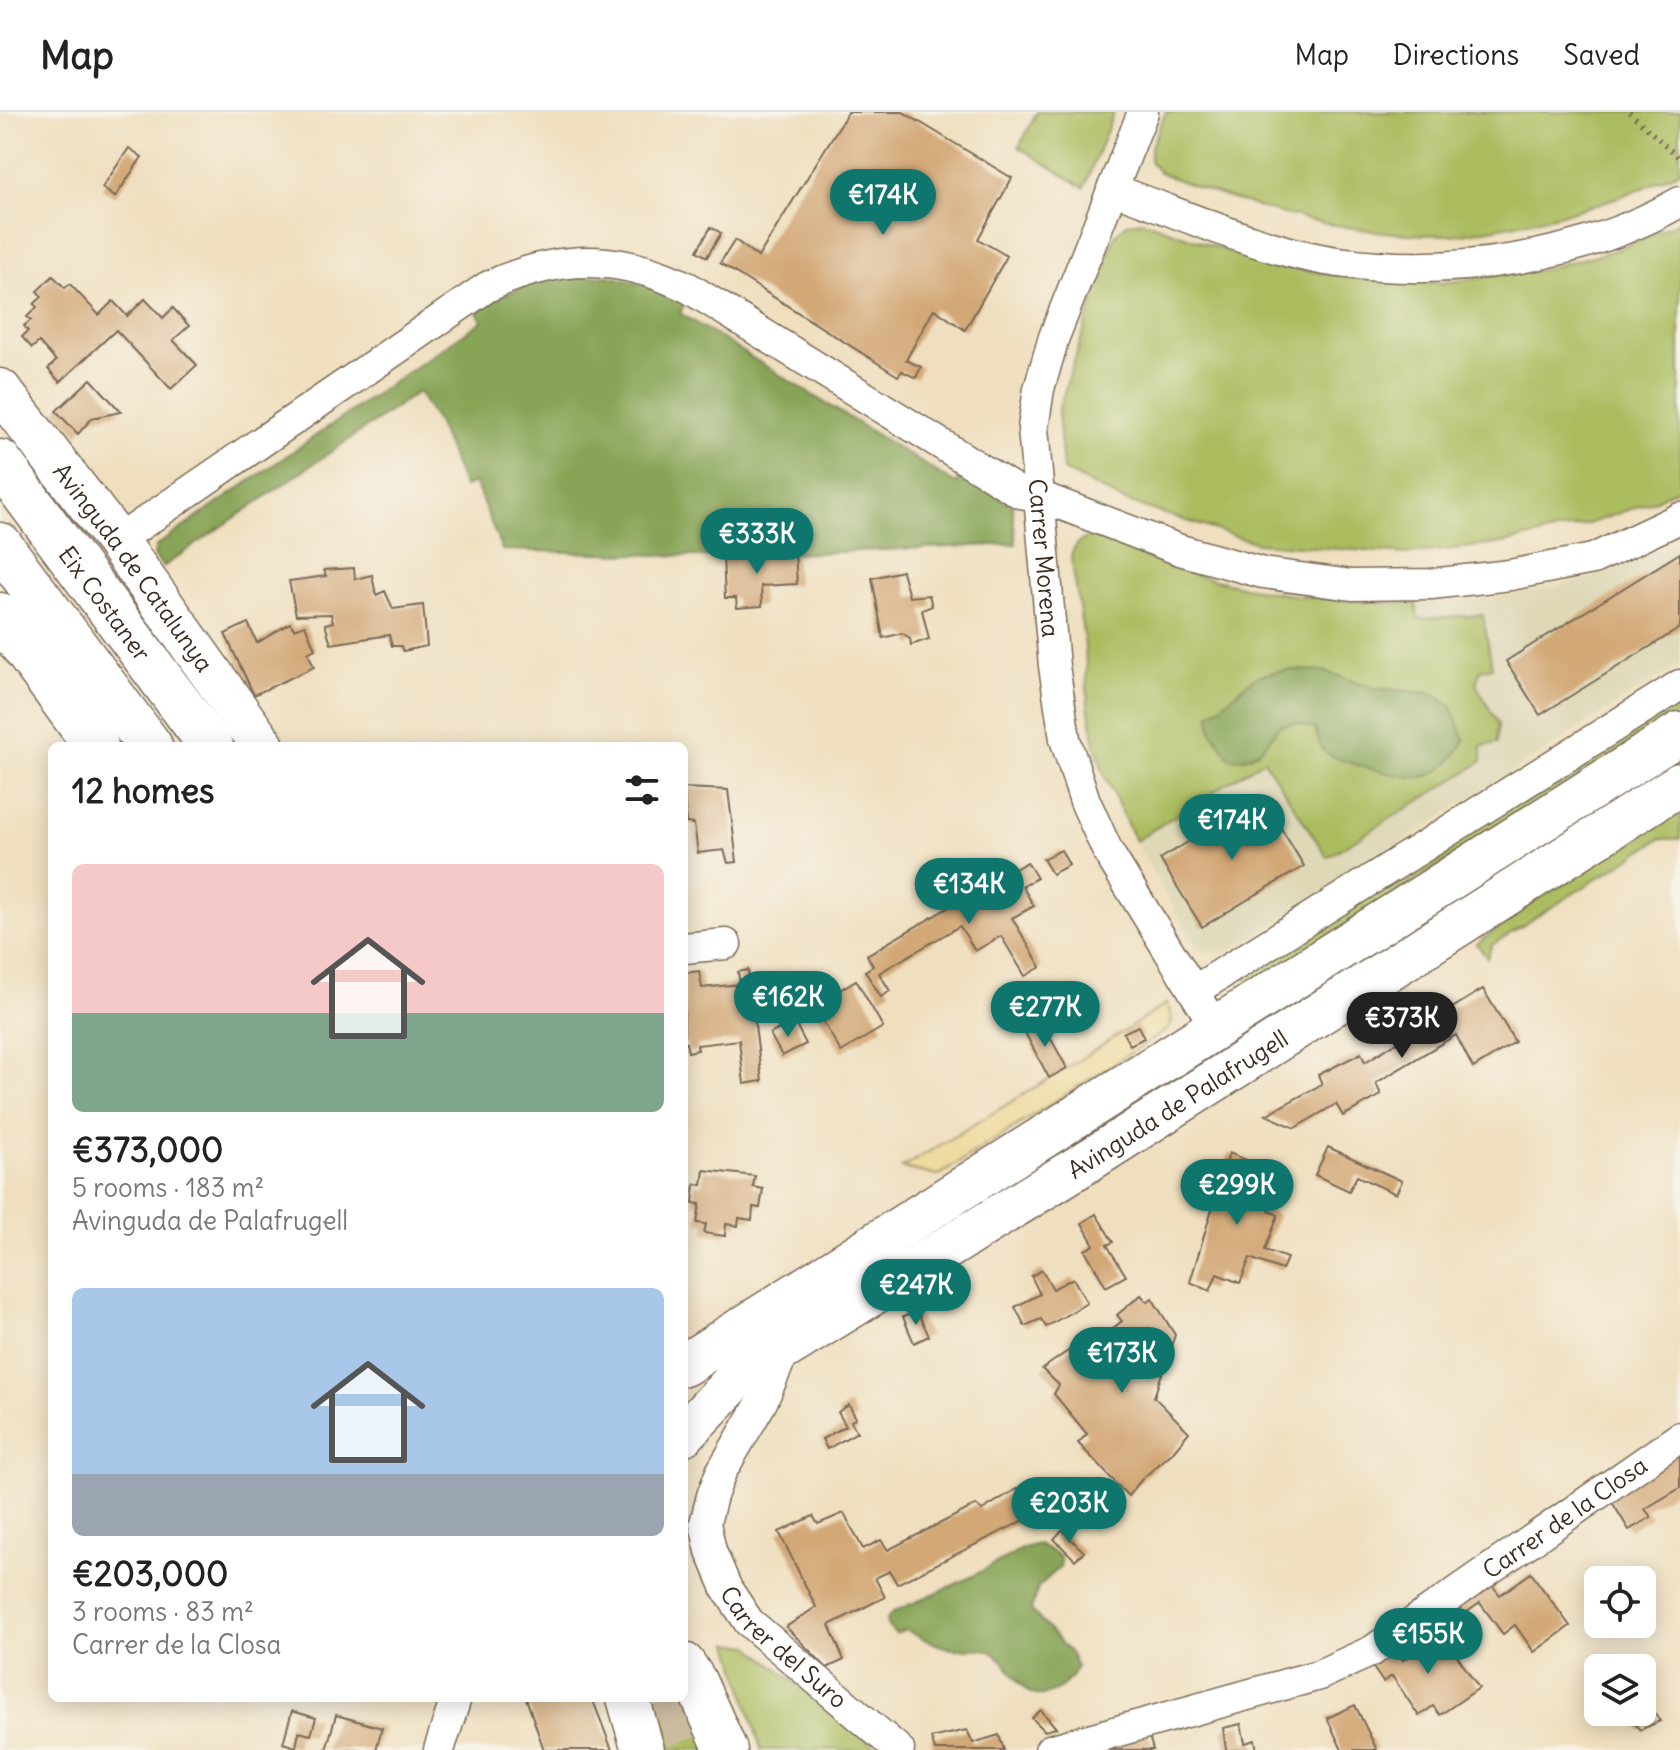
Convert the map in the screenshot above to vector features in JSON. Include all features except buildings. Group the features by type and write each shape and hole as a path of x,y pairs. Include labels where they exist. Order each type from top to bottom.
{"highway":[{"name":"Eix Costaner","path":"0,462 208,742"},
{"name":"Eix Costaner","path":"0,545 147,742"},
{"path":"0,615 93,742"}],"main road":[{"name":"Avinguda de Catalunya","path":"0,390 117,541 260,742"},
{"name":"Avinguda de Palafrugell","path":"688,1362 1680,733"},
{"name":"Avinguda de Palafrugell","path":"688,1430 738,1377 1122,1140 1680,784"},
{"path":"688,1670 726,1750"},
{"path":"629,1702 643,1750"}],"street":[{"name":"Carrer Morena","path":"1143,112 1054,337 1039,389 1033,428 1054,666 1065,739 1085,801 1108,852 1194,991"},
{"path":"1112,189 1256,242 1336,261 1407,266 1479,264 1563,248 1648,220 1680,202"},
{"path":"117,541 487,287 541,266 571,261 633,265 689,288 1020,493 1039,496 1180,550 1263,573 1352,585 1457,581 1510,575 1593,559 1680,518"},
{"path":"1194,991 1680,685"},
{"path":"688,948 726,944"},
{"name":"Avinguda de Palafrugell","path":"1194,991 1217,1029"},
{"name":"Carrer del Suro","path":"785,1349 762,1402 721,1472 712,1496 705,1523 711,1551 727,1589 749,1622 899,1750"},
{"name":"Carrer de la Closa","path":"1050,1750 1319,1675 1372,1651 1680,1437"},
{"path":"439,1750 455,1702"}],"path":[{"path":"1629,112 1680,159"}],"shaded area":[{"path":"1680,541 1680,664 1247,941 1220,954 1203,951 1193,941 1135,841 1264,760 1327,856 1482,761 1482,746 1498,724 1476,684 1480,670 1418,619 1416,603 1490,599 1563,585 1606,572"}],"green space":[{"path":"1037,112 1114,112 1084,188 1019,147"},
{"path":"1166,112 1680,112 1680,171 1617,198 1528,222 1451,235 1377,231 1303,219 1230,199 1160,173 1150,162 1150,149"},
{"path":"1143,221 1265,265 1357,278 1442,283 1543,269 1616,250 1680,221 1680,487 1656,500 1588,524 1504,543 1409,554 1257,543 1124,501 1063,470 1058,411 1115,235 1128,223"},
{"path":"610,276 660,289 685,303 680,313 956,484 963,474 1012,505 1016,544 723,557 502,550 475,483 464,487 438,424 418,392 163,567 154,556 156,546 482,321 477,312 498,297 552,277"},
{"path":"1093,537 1184,571 1251,588 1333,600 1416,603 1418,619 1483,615 1492,667 1480,670 1476,684 1498,724 1497,743 1482,746 1482,761 1468,771 1327,857 1264,760 1135,841 1103,772 1088,706 1085,646 1071,556 1079,543"},
{"path":"1287,670 1324,671 1373,688 1432,693 1451,706 1465,741 1442,768 1423,777 1388,773 1332,756 1325,752 1315,729 1295,723 1279,726 1253,755 1230,758 1212,731 1210,714 1256,677"},
{"path":"1680,696 1680,713 1253,983 1246,980 1244,973"},
{"path":"1680,809 1680,839 1660,839 1492,945 1487,958 1477,944 1533,902"},
{"path":"1038,1544 1060,1556 1060,1567 1038,1587 1031,1610 1070,1653 1077,1666 1058,1689 1045,1695 1035,1695 990,1651 947,1648 906,1630 896,1634 888,1627 886,1620 893,1612 969,1578 1023,1548"},
{"path":"730,1643 750,1646 879,1750 761,1750"},
{"path":"650,1702 686,1702 713,1750 658,1750"}],"sand":[{"path":"1166,1004 1172,1020 1167,1030 938,1176 902,1168 1067,1068"}],"tunnel":[{"path":"675,1702 692,1750"}]}
